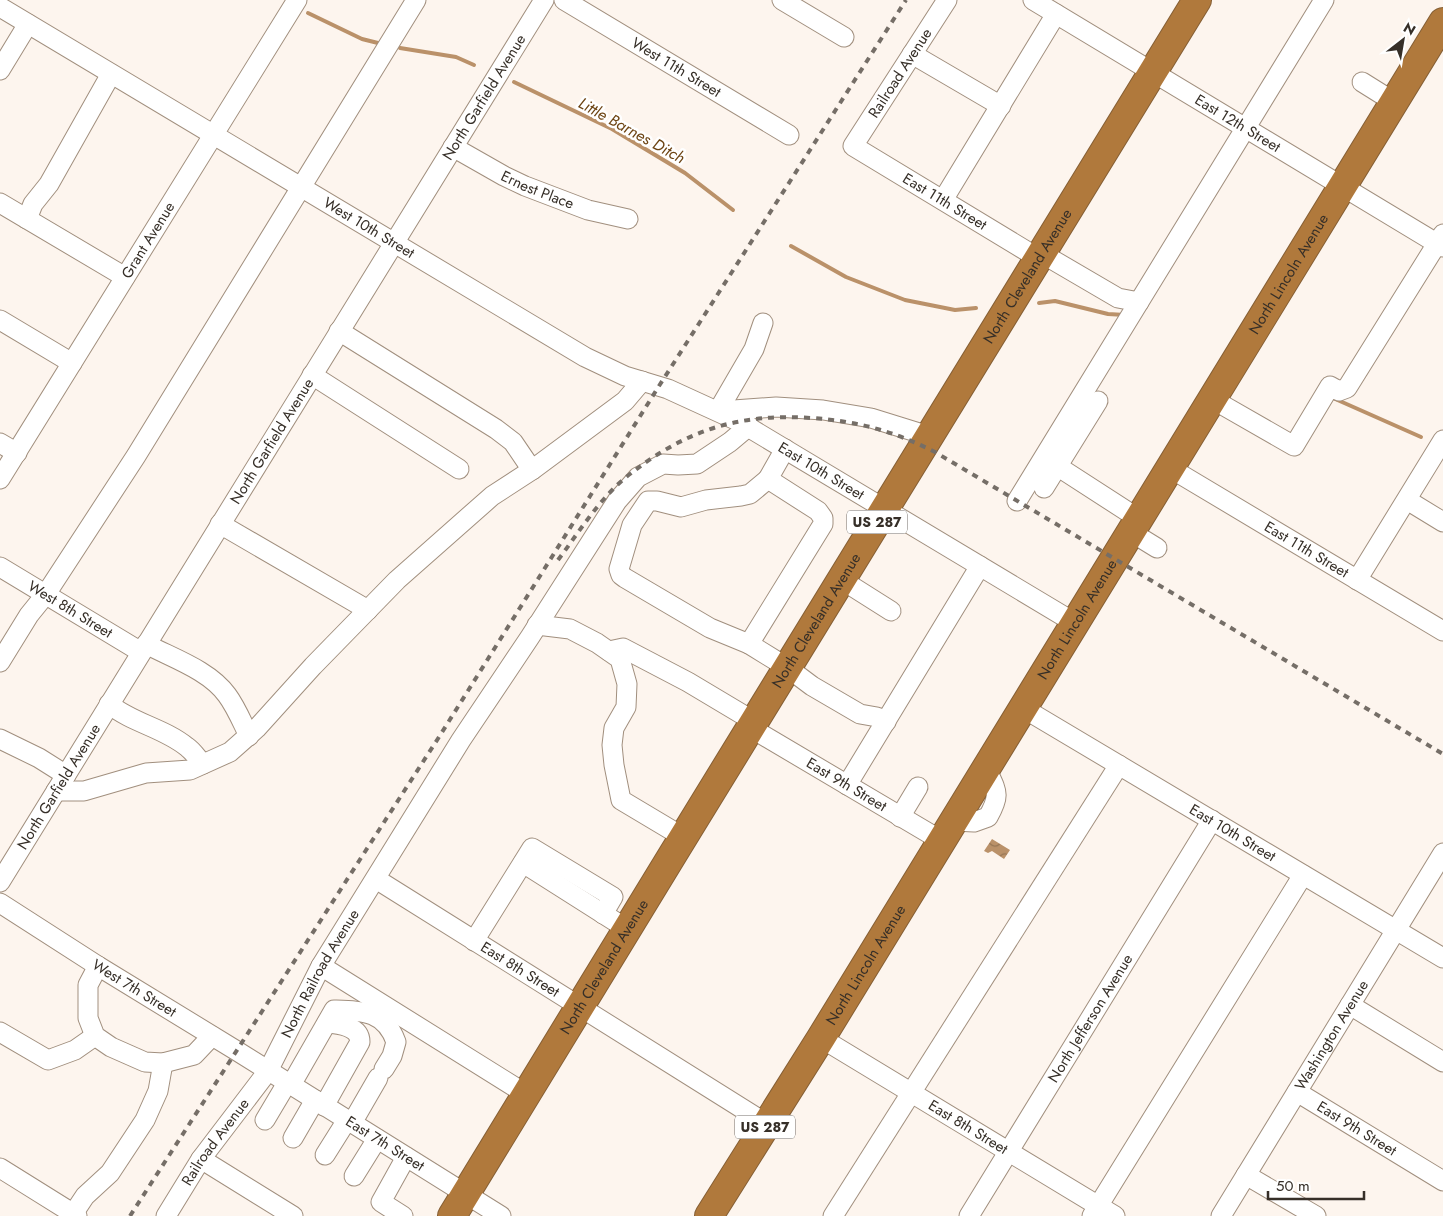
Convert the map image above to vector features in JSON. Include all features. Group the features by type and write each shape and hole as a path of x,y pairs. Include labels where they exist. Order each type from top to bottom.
{"highway":[{"name":"North Cleveland Avenue","path":"459,1205 1197,0"},
{"name":"North Lincoln Avenue","path":"709,1216 821,1038 1443,22"}],"street":[{"name":"Grant Avenue","path":"0,479 297,0"},
{"path":"0,662 29,615 46,594 132,464 416,0"},
{"name":"North Garfield Avenue","path":"0,882 544,0"},
{"name":"West 11th Street","path":"564,0 789,135"},
{"path":"782,0 844,36"},
{"name":"Railroad Avenue","path":"853,146 947,0"},
{"name":"East 12th Street","path":"1033,0 1060,10 1152,72 1342,186 1441,241"},
{"path":"1017,501 1324,0"},
{"name":"West 10th Street","path":"0,7 393,244 585,357 625,376 668,389 748,426"},
{"path":"943,200 1060,10"},
{"path":"0,70 28,24"},
{"path":"912,54 1000,106"},
{"path":"27,219 33,204 48,184 110,74"},
{"path":"1362,82 1394,102"},
{"name":"East 11th Street","path":"853,146 1039,256 1118,298 1138,302"},
{"name":"Ernest Place","path":"453,147 504,176 526,186 588,210 628,219"},
{"path":"0,203 125,277"},
{"path":"1212,399 1294,446 1330,386 1339,392 1346,388 1441,241"},
{"path":"0,320 72,363"},
{"path":"718,411 754,349 763,323"},
{"path":"339,331 496,429 513,442 532,470"},
{"path":"312,375 459,469"},
{"path":"56,791 84,791 146,773 190,770 230,752 249,736 397,580 492,496 532,470 625,401 642,381"},
{"path":"1044,488 1098,401"},
{"path":"718,411 776,407 823,410 870,418 929,436"},
{"name":"East 10th Street","path":"748,426 1075,623"},
{"name":"North Railroad Avenue","path":"268,1071 321,966 461,740 617,501 638,477 663,464 697,464 730,442 748,426"},
{"path":"1357,580 1443,440"},
{"path":"0,443 17,453"},
{"path":"786,448 768,478 750,494 706,500 681,507 657,501 648,501 632,525 619,569 621,575 710,628 749,644 788,668 812,686 860,714 877,717 886,722"},
{"path":"1057,466 1135,525 1157,548"},
{"name":"East 11th Street","path":"1170,468 1443,631"},
{"path":"749,644 823,524 823,518 818,511 768,478"},
{"path":"1407,500 1443,522"},
{"path":"220,524 368,610"},
{"path":"847,785 980,566"},
{"name":"West 8th Street","path":"0,567 144,648 203,674 221,687 228,696 249,736"},
{"path":"842,580 891,611"},
{"path":"537,625 570,629 597,643 620,659 628,684 626,707 614,728 612,745 621,800 683,837"},
{"name":"East 9th Street","path":"609,651 623,648 688,682 900,817 948,831"},
{"path":"109,704 119,712 188,747 203,764"},
{"name":"East 10th Street","path":"1023,708 1443,958"},
{"path":"0,739 39,758 66,775"},
{"path":"834,1216 1119,765"},
{"path":"900,817 918,787"},
{"name":"North Jefferson Avenue","path":"969,1216 1212,820"},
{"name":"Washington Avenue","path":"1221,1216 1443,854"},
{"path":"474,941 527,856 603,914 628,929"},
{"path":"1095,1211 1303,875"},
{"name":"East 8th Street","path":"376,879 766,1124"},
{"name":"West 7th Street","path":"0,903 268,1071"},
{"path":"98,966 88,985 88,1018 95,1036 111,1047 145,1062 163,1063 194,1055 212,1036"},
{"path":"321,966 526,1094"},
{"path":"265,1120 350,984"},
{"path":"1350,1005 1443,1062"},
{"path":"325,1155 381,1074 392,1056 396,1042 389,1028 382,1020 369,1013 331,1017"},
{"path":"293,1138 360,1042 361,1038 358,1033 331,1017"},
{"path":"0,1032 48,1060 75,1050 95,1036"},
{"name":"East 8th Street","path":"821,1038 1008,1152 1095,1211 1115,1216"},
{"path":"0,1169 75,1215 85,1196 110,1173 145,1120 158,1091 163,1063"},
{"name":"Railroad Avenue","path":"166,1216 201,1159 268,1071"},
{"name":"East 7th Street","path":"268,1071 406,1157 459,1205 501,1216"},
{"name":"East 9th Street","path":"1297,1092 1443,1180"},
{"path":"354,1176 377,1139"},
{"path":"402,1216 381,1202 406,1157"},
{"path":"201,1159 293,1216"},
{"path":"1246,1174 1316,1216"}],"water":[{"path":"992,839 1010,850 1004,859 992,851 988,853 984,851"}],"waterway":[{"name":"Little Barnes Ditch","path":"308,13 362,39 378,43"},
{"name":"Little Barnes Ditch","path":"400,48 456,57 474,65"},
{"name":"Little Barnes Ditch","path":"514,82 612,129 685,173 733,210"},
{"name":"Little Barnes Ditch","path":"791,246 846,277 905,300 955,310 976,308"},
{"name":"Little Barnes Ditch","path":"1039,303 1055,301 1108,314 1125,315"},
{"name":"Little Barnes Ditch","path":"1333,398 1421,437"}],"railway":[{"path":"130,1216 439,737 659,386 906,0"},
{"path":"558,560 589,517 615,487 647,462 668,448 690,437 712,428 735,422 784,417 828,419 875,428 905,438 935,452 1443,754"}]}
